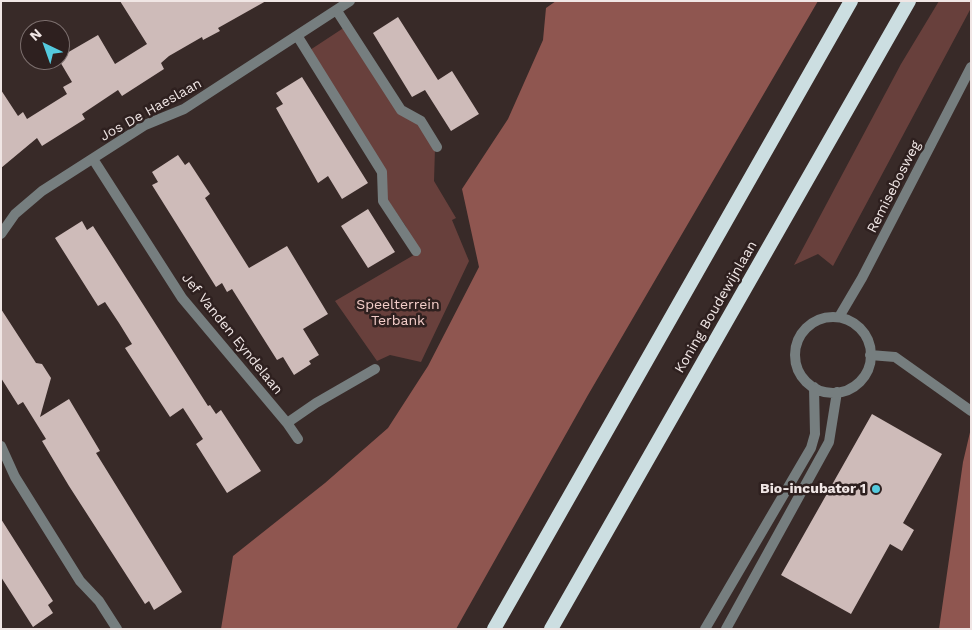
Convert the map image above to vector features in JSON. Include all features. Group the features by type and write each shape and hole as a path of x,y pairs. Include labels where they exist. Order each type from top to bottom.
{"highway":[{"path":"494,629 851,1"},
{"name":"Koning Boudewijnlaan","path":"551,629 909,1"}],"street":[{"name":"Jos De Haeslaan","path":"1,234 15,214 42,191 145,125 184,109 298,37 350,1"},
{"path":"337,11 401,110 421,121 437,147"},
{"path":"298,37 382,172 383,201 416,251"},
{"name":"Remisebosweg","path":"839,317 862,278 971,68"},
{"name":"Jef Vanden Eyndelaan","path":"93,159 182,298 287,423 298,440"},
{"path":"839,317 853,323 864,333 870,343 870,354 869,363 863,377 848,389 827,392 814,388 804,379 797,368 795,352 796,343 802,332 811,323 823,318 839,317"},
{"path":"870,354 895,357 971,411"},
{"path":"287,423 316,403 376,369"},
{"path":"706,629 811,448 815,434 814,388"},
{"path":"726,629 829,442 837,392"},
{"path":"1,446 15,477 80,581 99,601 117,629"}],"green space":[{"path":"939,1 971,1 971,8 833,266 818,254 794,265 901,64"},
{"name":"Speelterrein Terbank","path":"345,27 402,115 420,124 435,148 434,181 456,218 452,220 469,261 421,362 390,355 377,361 335,301 419,252 405,225 386,198 385,170 310,50"}],"shaded area":[{"path":"556,1 818,1 588,395 456,629 221,629 233,556 325,483 388,428 428,366 479,267 462,189 508,119 543,40 546,8"},
{"path":"971,428 971,629 939,629 963,462"}],"building":[{"path":"120,1 266,1 218,28 220,31 203,40 202,37 169,56 161,63 164,69 122,96 118,90 82,114 85,119 42,146 37,138 1,168 1,90 18,116 23,112 27,119 67,94 63,87 72,82 65,70 70,70 70,51 98,35 115,64 147,44"},
{"path":"398,17 438,80 452,71 479,114 451,131 425,90 412,97 373,33"},
{"path":"302,77 368,183 342,199 328,176 318,183 276,108 283,104 276,93"},
{"path":"178,155 185,165 189,162 210,194 205,198 249,268 287,246 328,314 303,329 319,355 309,361 311,364 294,375 283,357 277,360 232,289 227,292 222,283 216,287 152,185 158,182 152,172"},
{"path":"368,209 395,252 368,268 341,226"},
{"path":"82,221 87,230 93,226 208,406 210,405 216,414 221,410 261,471 227,493 196,444 203,439 183,408 170,417 125,348 132,344 119,323 105,302 98,306 55,238"},
{"path":"1,309 36,363 42,364 51,378 40,417 69,399 100,451 96,453 182,592 154,610 149,601 145,604 69,486 42,441 46,439 23,402 18,405 1,378"},
{"name":"Bio-incubator 1","path":"872,414 942,454 903,523 914,530 902,551 890,544 851,614 781,575"},
{"path":"1,519 53,601 48,605 53,613 33,627 1,577"}],"place":[{"name":"Bio-incubator 1","path":"876,489"}]}
